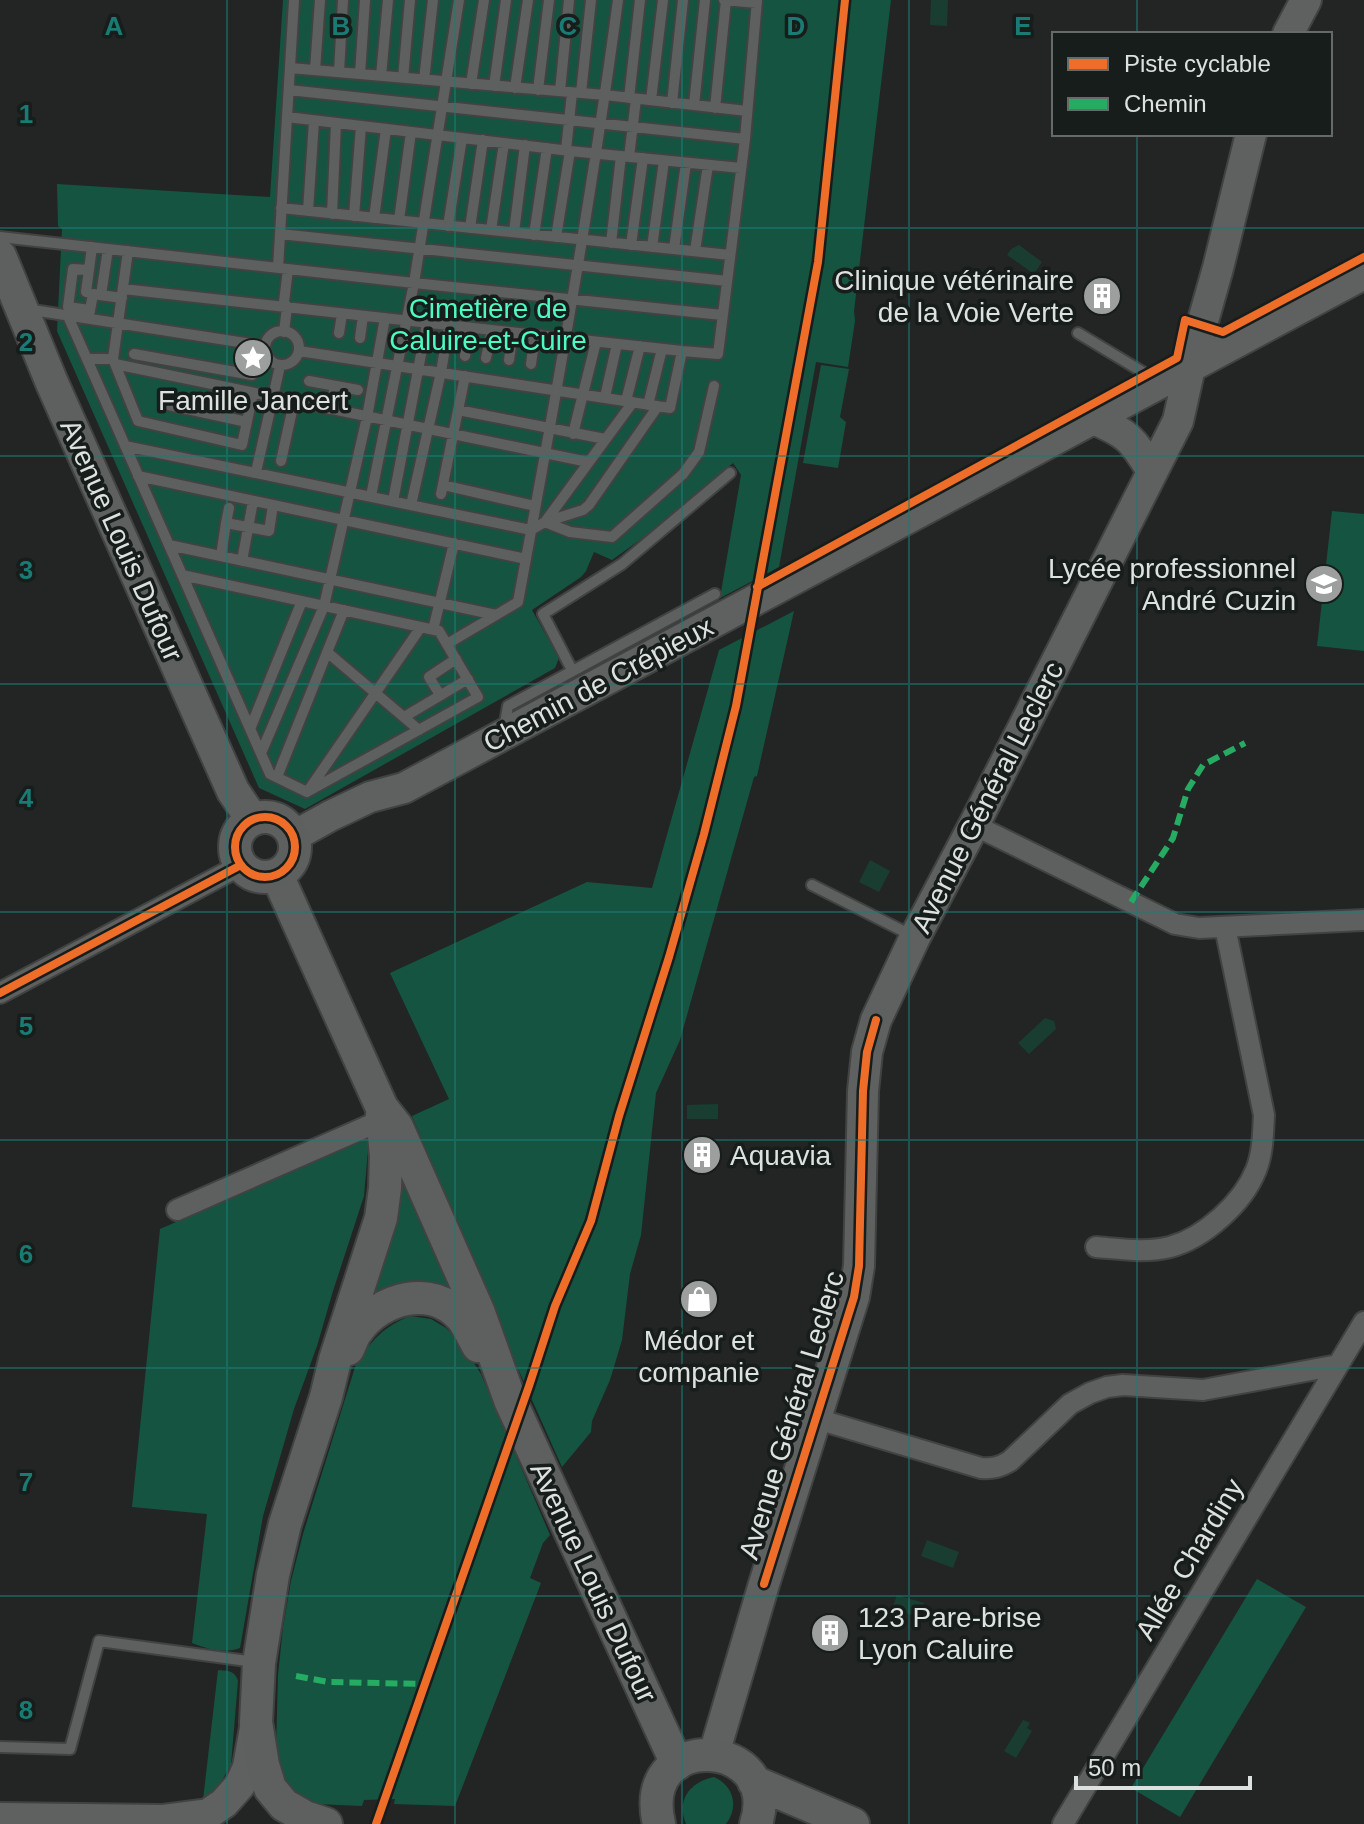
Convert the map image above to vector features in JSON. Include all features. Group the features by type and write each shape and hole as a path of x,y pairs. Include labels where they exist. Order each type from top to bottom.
{"main road":[{"path":"1289,32 1306,0"},
{"name":"Avenue Général Leclerc","path":"714,1754 854,1297 859,1266 863,1091 867,1052 876,1020 915,937 1178,421 1251,136"},
{"name":"Avenue Louis Dufour","path":"0,256 63,407 233,791 252,819"},
{"name":"Chemin de Crépieux","path":"294,836 370,797 404,788 1364,274"},
{"path":"1093,419 1117,429 1136,445 1152,471"},
{"path":"261,816 281,820 294,836 295,854 291,863 277,875 267,877 248,872 241,865 234,848 244,824 261,816"},
{"path":"0,1818 169,1822 208,1814 224,1803 240,1785 248,1767 256,1722 259,1663 273,1575 285,1524 381,1218 386,1156 382,1114 277,875"},
{"path":"382,1114 397,1127 479,1313 510,1400"},
{"path":"326,1397 356,1332 392,1302 411,1297 430,1299 461,1318 510,1400"},
{"name":"Avenue Louis Dufour","path":"510,1400 677,1764"},
{"path":"256,1722 270,1788 284,1805 326,1824"},
{"path":"659,1824 656,1809 658,1792 665,1776 688,1757 701,1754 730,1758 744,1768 760,1798 763,1821"},
{"path":"754,1782 853,1824"}],"street":[{"path":"974,825 1175,924 1199,928 1364,920"},
{"path":"0,993 241,865"},
{"path":"1096,1247 1136,1251 1171,1247 1200,1234 1225,1215 1256,1171 1263,1145 1264,1115 1225,927"},
{"path":"177,1210 382,1114"},
{"name":"Allée Chardiny","path":"1063,1824 1364,1322"},
{"path":"817,1419 991,1469 1010,1461 1070,1404 1107,1387 1123,1385 1203,1390 1338,1365"}],"lane":[{"path":"284,332 287,307 284,302 280,234 294,0"},
{"path":"315,70 320,0"},
{"path":"339,72 343,0"},
{"path":"360,74 365,0"},
{"path":"381,76 388,0"},
{"path":"403,78 410,0"},
{"path":"424,80 433,0"},
{"path":"371,496 414,283 459,0"},
{"path":"471,84 484,0"},
{"path":"494,86 506,0"},
{"path":"515,88 528,0"},
{"path":"538,90 549,0"},
{"path":"560,91 569,0"},
{"path":"556,237 569,120 591,0"},
{"path":"447,644 518,602 566,338 618,0"},
{"path":"611,243 633,127 640,0"},
{"path":"651,100 663,0"},
{"path":"672,103 683,0"},
{"path":"694,105 705,0"},
{"path":"70,290 287,307 718,354 745,139 757,2 725,0 715,108"},
{"path":"290,68 605,95 747,111"},
{"path":"289,90 745,139"},
{"path":"287,117 741,168"},
{"path":"308,211 314,121"},
{"path":"332,214 336,123"},
{"path":"354,216 361,126"},
{"path":"374,218 386,129"},
{"path":"399,220 411,132"},
{"path":"448,226 462,138"},
{"path":"470,228 483,140"},
{"path":"491,230 504,143"},
{"path":"514,232 525,145"},
{"path":"534,235 547,148"},
{"path":"631,245 643,158"},
{"path":"652,247 664,161"},
{"path":"674,249 686,163"},
{"path":"695,251 708,165"},
{"path":"281,208 730,255"},
{"path":"280,234 727,281"},
{"path":"0,237 722,315"},
{"path":"92,247 89,270 93,294"},
{"path":"90,314 93,294 108,249"},
{"path":"128,251 114,361 138,421 242,445 253,393"},
{"path":"89,270 73,269 68,307 118,323 265,346"},
{"path":"22,308 90,314"},
{"path":"67,314 270,774 307,792"},
{"path":"339,333 342,314"},
{"path":"360,338 363,316"},
{"path":"261,753 324,606 367,417 385,318"},
{"path":"393,501 427,323"},
{"path":"411,505 449,325"},
{"path":"465,356 470,328"},
{"path":"486,358 492,330"},
{"path":"284,332 297,340 299,351 295,360 280,366 267,357 265,346 269,337 284,332"},
{"path":"509,360 513,333"},
{"path":"1078,333 1161,383"},
{"path":"531,364 535,335"},
{"path":"573,434 596,342"},
{"path":"605,397 617,344"},
{"path":"545,522 630,402 640,346"},
{"path":"125,446 531,530 589,505 653,405 662,349"},
{"path":"299,351 670,408 682,351"},
{"path":"134,354 252,375"},
{"path":"87,359 114,361 214,385 588,462"},
{"path":"256,472 280,366"},
{"path":"214,385 217,369"},
{"path":"465,376 442,490 535,506"},
{"path":"309,381 358,390"},
{"path":"330,409 335,386"},
{"path":"545,522 570,532 612,537 683,474 699,452 714,386"},
{"path":"281,461 294,402"},
{"path":"169,405 247,422"},
{"path":"458,410 605,439"},
{"path":"265,430 287,436"},
{"path":"572,670 543,614 622,564 730,473"},
{"path":"138,476 526,559"},
{"path":"242,561 253,501"},
{"path":"226,523 269,531 273,505"},
{"path":"221,556 229,508"},
{"path":"307,792 375,693 427,628 439,603 454,543"},
{"path":"169,545 496,615"},
{"path":"182,575 439,631 468,679 478,697 307,792"},
{"path":"503,735 508,706 715,594"},
{"path":"250,729 302,601"},
{"path":"277,777 344,610"},
{"path":"327,652 419,730"},
{"path":"440,695 429,677 456,659"},
{"path":"404,717 468,679"},
{"path":"812,885 915,937"},
{"path":"0,1747 70,1749 99,1641 259,1663"}],"green space":[{"name":"Cimetière de Caluire-et-Cuire","path":"283,0 891,0 848,367 816,362 779,567 720,598 741,475 733,463 612,560 594,552 581,577 532,610 559,658 555,668 305,809 259,788 57,331 62,229 58,226 57,184 270,197"},
{"path":"821,365 849,369 840,417 846,422 838,468 803,463"},
{"path":"1332,511 1364,514 1364,651 1317,646"},
{"path":"794,611 757,776 754,777 680,1040 656,1093 641,1235 630,1274 622,1340 610,1380 592,1421 591,1432 562,1467 412,1116 449,1099 390,973 587,882 652,888 719,650"},
{"path":"369,1138 364,1196 294,1409 263,1516 240,1648 210,1649 192,1643 207,1514 132,1507 160,1229"},
{"path":"403,1181 452,1289 371,1298"},
{"path":"410,1316 431,1319 446,1328 460,1342 481,1374 550,1535 543,1543 530,1578 541,1583 455,1806 394,1804 395,1799 364,1800 362,1806 317,1804 295,1795 280,1775 276,1749 278,1675 291,1581 356,1364 379,1335"},
{"path":"1257,1579 1306,1607 1180,1817 1131,1788"},
{"path":"218,1670 233,1673 238,1681 231,1765 219,1785 203,1800"},
{"path":"714,1777 726,1786 732,1798 732,1811 726,1824 686,1824 683,1807 687,1793 698,1783"}],"shaded area":[{"path":"931,0 948,0 947,26 930,25"},
{"path":"1019,245 1042,262 1034,274 1007,255"},
{"path":"870,860 890,871 879,892 859,882"},
{"path":"1045,1018 1054,1021 1056,1029 1029,1054 1018,1043"},
{"path":"718,1104 718,1119 687,1119 687,1105"},
{"path":"927,1540 959,1552 953,1568 921,1556"},
{"path":"897,1595 924,1603 919,1617 892,1609"},
{"path":"1023,1720 1030,1723 1027,1728 1032,1731 1016,1758 1004,1751"}],"marked path":[{"path":"1131,902 1173,838 1188,789 1203,765 1245,743"},
{"path":"296,1676 328,1682 424,1684"}],"cycle path":[{"path":"376,1824 555,1306 591,1221 619,1116 704,834 736,706 818,262 845,0"},
{"path":"757,587 1177,358 1185,320 1223,332 1364,257"},
{"path":"265,817 277,819 286,826 293,835 295,847 293,859 286,868 277,875 265,877 253,875 244,868 237,859 235,847 237,835 244,826 253,819 265,817"},
{"path":"0,993 241,865"},
{"path":"764,1584 854,1297 859,1266 863,1091 867,1052 876,1020"}],"place":[{"name":"Clinique vétérinaire de la Voie Verte","path":"1102,296"},
{"name":"Famille Jancert","path":"253,358"},
{"name":"Lycée professionnel André Cuzin","path":"1324,584"},
{"name":"Aquavia","path":"702,1155"},
{"name":"Médor et companie","path":"699,1299"},
{"name":"123 Pare-brise Lyon Caluire","path":"830,1633"}]}
